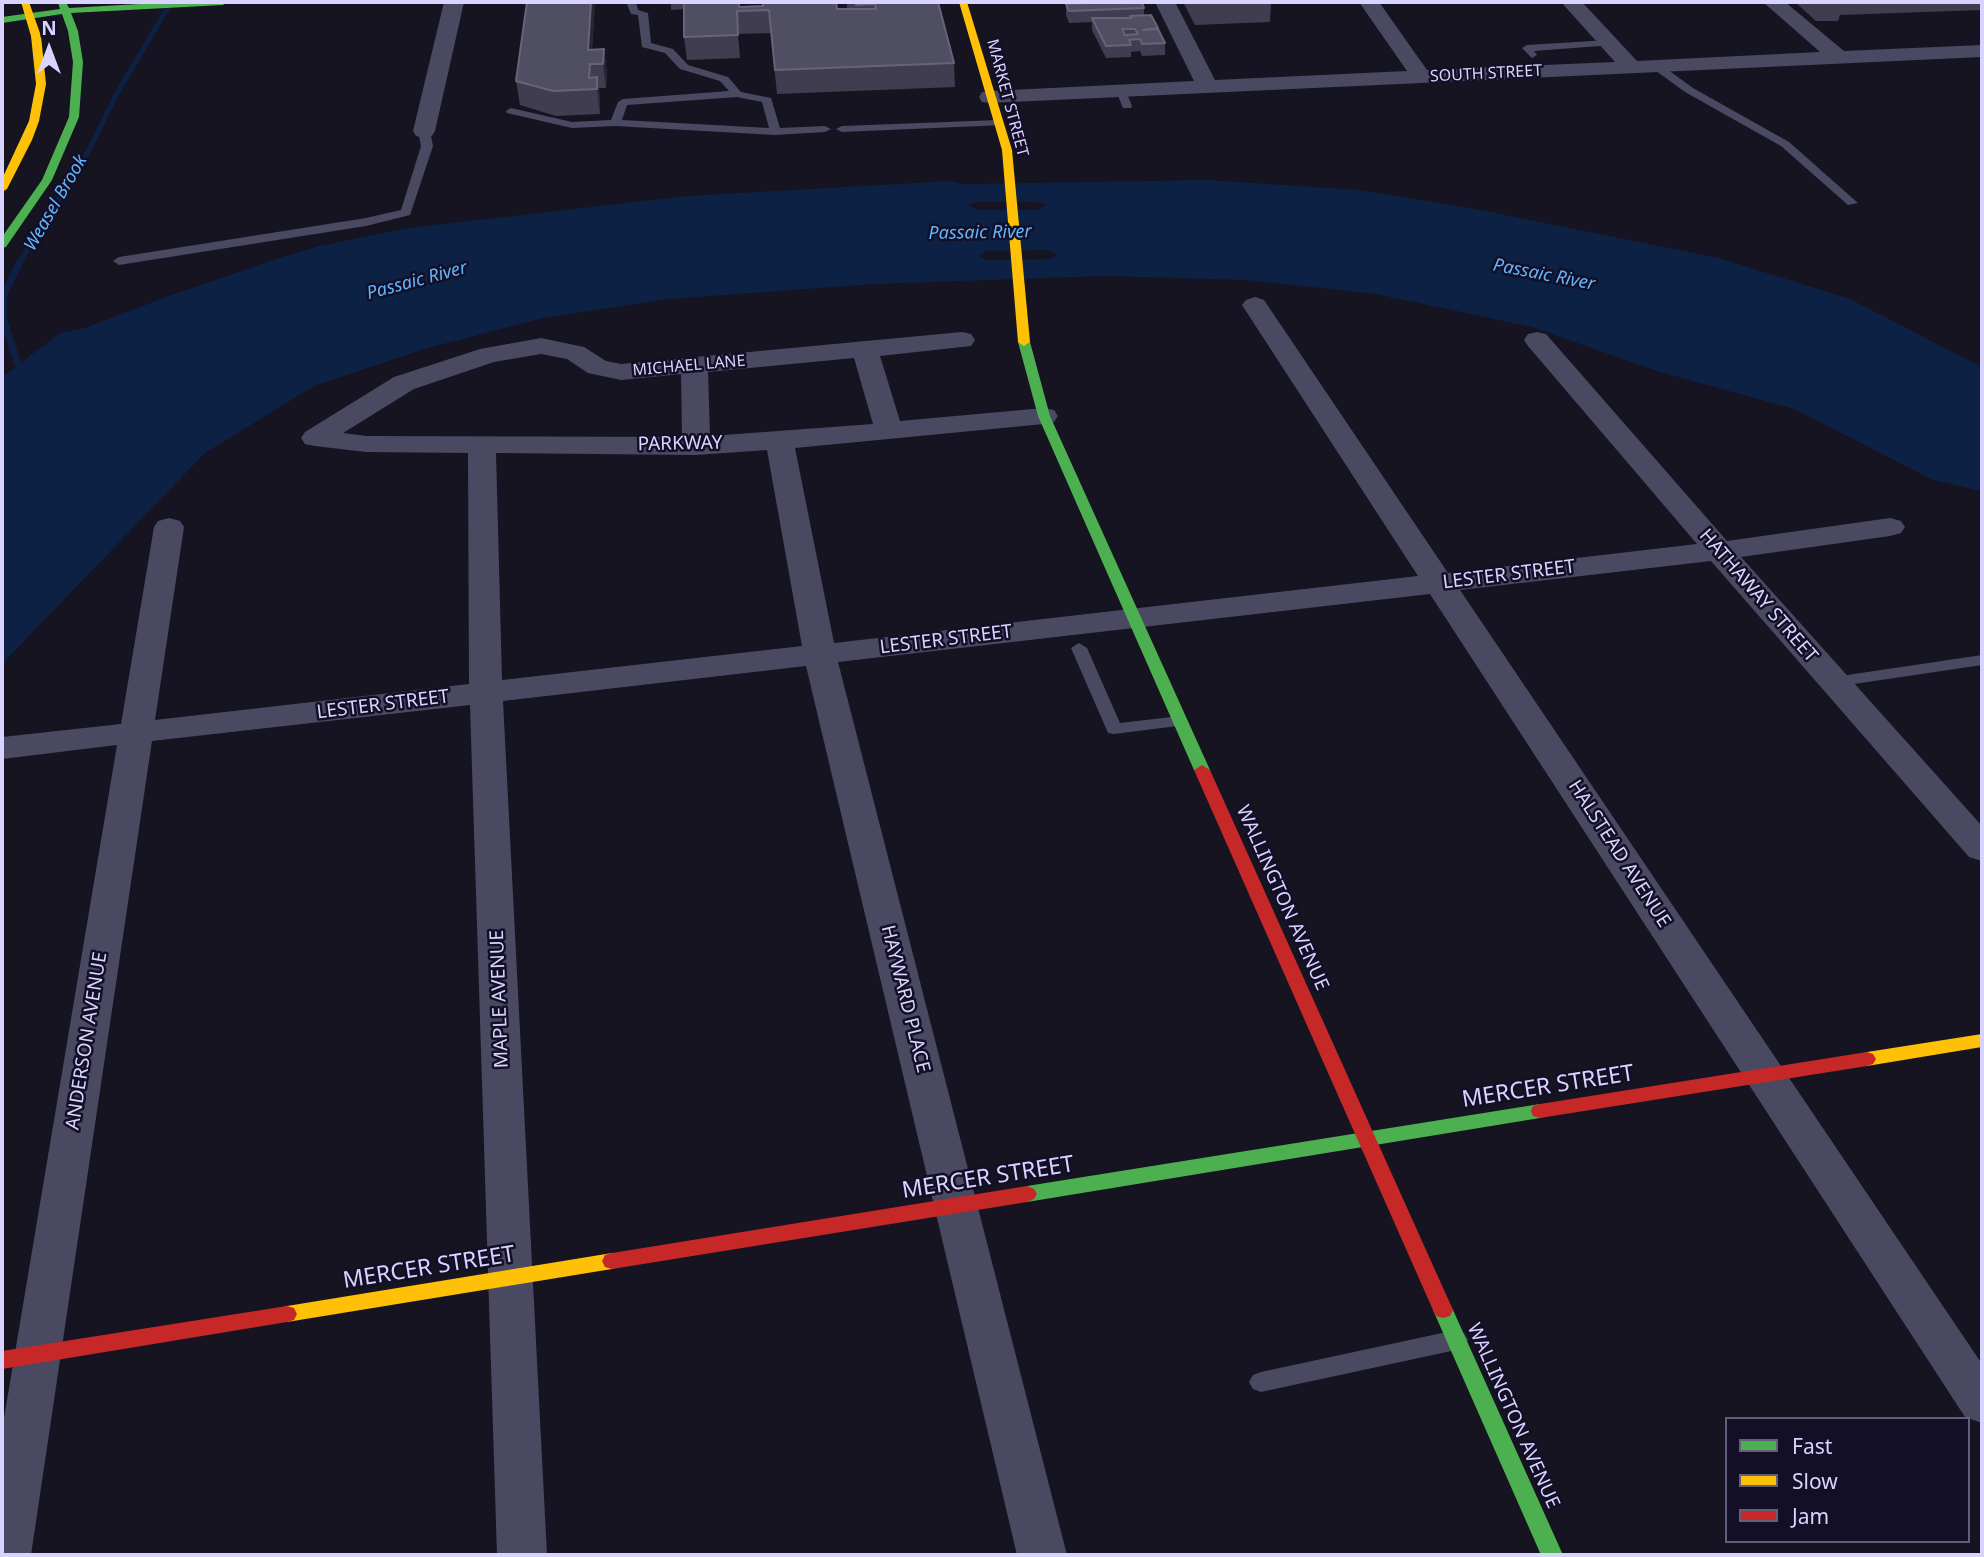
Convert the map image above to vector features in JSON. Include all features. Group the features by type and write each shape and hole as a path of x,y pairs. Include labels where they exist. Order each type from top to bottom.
{"main road":[{"path":"2,245 47,180 74,117 78,62 62,2"},
{"path":"2,20 78,9 223,2"},
{"name":"MARKET STREET","path":"962,2 1007,150 1014,246"},
{"path":"2,189 27,140 38,101 40,67 33,24 25,3"},
{"name":"WALLINGTON AVENUE","path":"1014,246 1027,360 1044,416 1552,1555"},
{"name":"MERCER STREET","path":"19,1357 1982,1040"}],"street":[{"path":"424,131 454,2"},
{"path":"1165,2 1207,86"},
{"path":"1369,2 1421,77"},
{"path":"1571,2 1631,67"},
{"path":"1773,2 1838,57"},
{"name":"SOUTH STREET","path":"990,97 1124,98 1207,86 1982,51"},
{"name":"HALSTEAD AVENUE","path":"1255,305 1982,1403"},
{"name":"MICHAEL LANE","path":"315,438 404,383 489,355 541,346 575,352 597,367 621,372 962,340"},
{"name":"HATHAWAY STREET","path":"1537,340 1982,849"},
{"path":"864,349 889,431"},
{"path":"694,365 696,446"},
{"name":"PARKWAY","path":"315,438 366,444 696,446 779,441 1044,416"},
{"name":"HAYWARD PLACE","path":"779,441 820,654 1042,1555"},
{"name":"MAPLE AVENUE","path":"482,444 486,693 522,1555"},
{"name":"ANDERSON AVENUE","path":"6,1555 19,1357 136,733 169,527"},
{"name":"LESTER STREET","path":"2,748 1719,551 1890,527"}],"lane":[{"path":"631,2 634,12 643,13 646,45 670,51 684,67 724,79 737,94"},
{"path":"1532,54 1527,48 1609,43"},
{"path":"1656,66 1689,90 1785,144 1852,204"},
{"path":"615,123 623,102 737,94 767,100 775,132"},
{"path":"510,111 572,125 615,123 775,132 825,130"},
{"path":"842,129 999,123"},
{"path":"119,261 366,222 406,212 427,146 424,131"},
{"path":"1079,648 1114,729 1180,721"},
{"path":"1834,681 1982,660"},
{"path":"1261,1382 1456,1340"}],"water":[{"name":"Passaic River","path":"1207,180 1360,190 1470,208 1719,258 1850,299 1982,367 1982,491 1933,480 1794,409 1657,371 1532,327 1376,294 1246,280 1104,276 875,284 669,299 543,318 424,349 314,386 205,453 2,664 2,377 60,333 85,328 279,258 320,246 407,228 688,196 950,181 964,184","holes":["976,202 1036,202 1046,205 1037,210 978,210 968,206","1048,250 1057,254 1050,259 987,260 978,256 987,251"]}],"building":[{"path":"527,2 591,2 588,50 604,49 603,64 590,64 589,78 597,77 597,89 553,91 516,81"},
{"path":"684,2 739,2 739,7 763,6 763,2 836,2 837,9 876,9 875,4 856,5 856,2 938,2 954,63 775,70 769,10 737,11 738,35 684,37"},
{"path":"1142,2 1144,8 1069,11 1066,4"},
{"path":"1151,15 1158,28 1143,30 1158,29 1165,43 1142,44 1140,39 1129,40 1131,45 1106,46 1092,18 1132,18 1130,16","holes":["1122,29 1135,29 1138,34 1125,35"]}],"waterway":[{"name":"Weasel Brook","path":"19,263 88,152 116,95 171,2"},
{"name":"Weasel Brook","path":"20,262 4,294 3,317 18,365 28,371"}],"traffic: fast":[{"path":"2,245 47,180 74,117 78,62 73,31 62,2"},
{"path":"2,20 78,9 223,2"},
{"path":"1024,342 1044,416 1202,770"},
{"path":"1027,1194 1540,1111"},
{"path":"1443,1310 1552,1555"}],"traffic: slow":[{"path":"2,189 27,140 34,121 41,84 36,36 25,2"},
{"path":"963,2 1007,150 1024,342"},
{"path":"1867,1059 1982,1040"},
{"path":"287,1314 612,1261"}],"traffic: jam":[{"path":"1202,770 1443,1310"},
{"path":"1540,1111 1867,1059"},
{"path":"612,1261 1027,1194"},
{"path":"2,1360 287,1314"}]}
